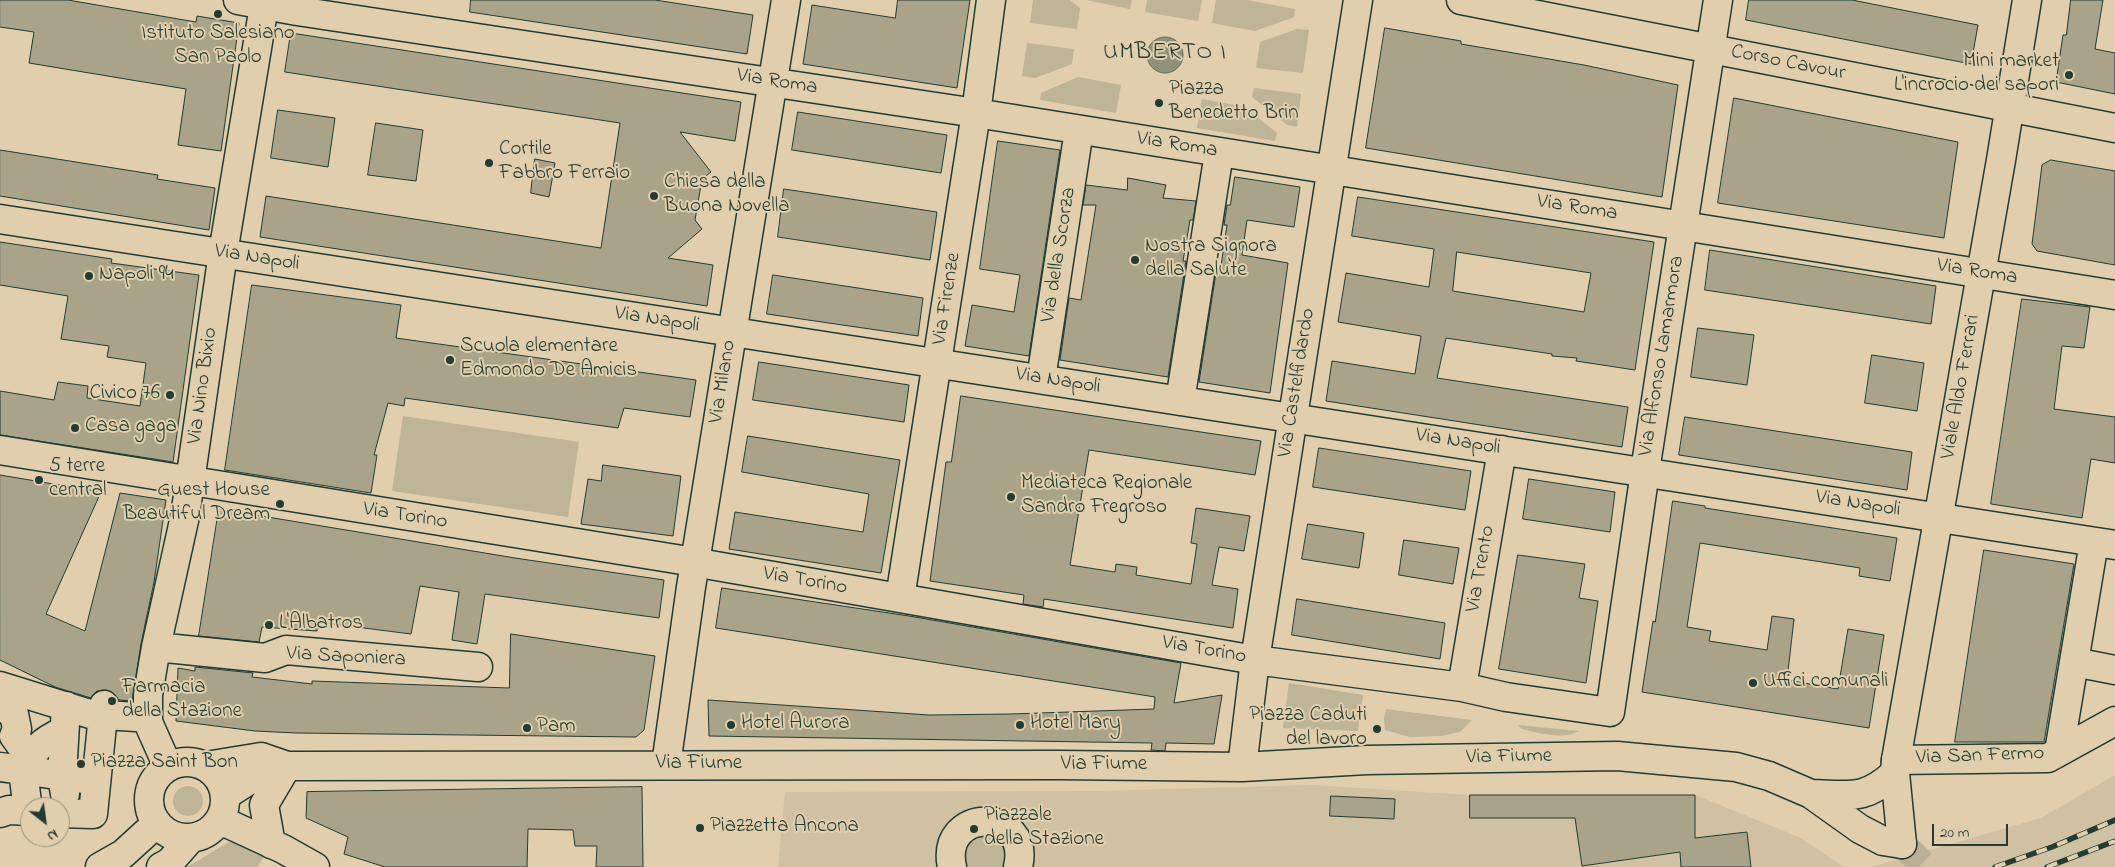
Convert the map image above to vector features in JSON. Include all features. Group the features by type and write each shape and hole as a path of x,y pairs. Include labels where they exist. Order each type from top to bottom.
{"street":[{"name":"Via Milano","path":"666,765 695,563 786,0"},
{"name":"Via Firenze","path":"900,598 976,114 991,0"},
{"name":"Via Castelfidardo","path":"1242,767 1255,660 1358,0"},
{"name":"Corso Cavour","path":"1460,0 2115,128"},
{"name":"Via Alfonso Lamarmora","path":"1610,712 1718,0"},
{"name":"Viale Aldo Ferrari","path":"1902,844 1896,767 1982,273 2027,0"},
{"name":"Via Roma","path":"256,1 297,11 773,82 2115,295"},
{"name":"Via Nino Bixio","path":"168,767 148,722 148,695 156,647 191,482 256,1"},
{"name":"Via della Scorza","path":"1041,379 1079,130"},
{"path":"1180,400 1220,153"},
{"name":"Via Napoli","path":"0,219 2104,543"},
{"name":"Via Torino","path":"0,450 695,563 1255,660 1462,687 1506,697 1610,712"},
{"name":"Via Trento","path":"1462,687 1502,450"},
{"path":"2059,752 2074,662 2104,543"},
{"name":"Via Saponiera","path":"156,647 265,658 286,650 478,667"},
{"path":"2074,662 2115,670"},
{"path":"0,686 26,694"},
{"path":"26,694 38,745 62,776 63,797"},
{"path":"26,694 38,745 62,776 96,781"},
{"path":"0,706 14,714 16,729 14,736 38,745"},
{"path":"70,813 93,814 104,710"},
{"path":"13,808 38,745 90,714 104,710 136,717"},
{"name":"Via San Fermo","path":"1896,767 2048,758 2115,721"},
{"name":"Via Fiume","path":"206,766 261,757 287,766 1242,767 1367,760 1616,756 1736,767 1769,776 1811,794 1860,829 1883,841 1902,844"},
{"path":"182,761 197,762 206,766 221,780 223,808 205,834 184,838 170,834 157,823 150,807 149,792 158,774 182,761"},
{"path":"271,844 264,805 287,766"},
{"name":"Via Fiume","path":"223,808 251,779 287,766"},
{"path":"1811,794 1852,795 1868,792 1879,787 1896,767"},
{"path":"223,808 271,844 315,867"},
{"path":"945,864 957,835 965,827 975,822 986,821 997,822 1007,828 1015,837 1019,847 1018,867"},
{"path":"100,867 123,854 157,823"},
{"path":"161,867 170,862 191,838"}],"shaded area":[{"path":"1033,0 1070,0 1080,8 1077,29 1030,23"},
{"path":"1086,0 1132,0 1130,9"},
{"path":"1147,0 1202,0 1198,21 1145,12"},
{"path":"1216,0 1247,0 1295,9 1294,17 1255,31 1212,23"},
{"path":"1297,29 1309,30 1303,73 1256,68 1260,42"},
{"path":"1165,37 1172,38 1178,42 1182,48 1182,62 1178,68 1172,72 1165,73 1158,72 1152,68 1148,62 1147,55 1148,48 1152,42 1158,38"},
{"path":"1027,43 1074,49 1072,64 1035,78 1022,76"},
{"path":"1078,77 1121,85 1116,113 1040,100 1041,93"},
{"path":"1254,88 1301,94 1297,127 1287,125 1252,97"},
{"path":"1202,99 1245,107 1277,133 1275,141 1197,128"},
{"path":"403,416 579,442 568,517 392,491"},
{"path":"1289,683 1363,695 1358,731 1283,728"},
{"path":"1386,709 1472,720 1460,732 1441,736 1410,737 1385,730 1384,718"},
{"path":"1518,725 1579,731 1566,735 1551,735 1522,729"},
{"path":"2115,775 2115,867 1871,867 2041,818"},
{"path":"1312,785 1470,795 1695,795 1799,837 1844,867 778,867 785,792 1098,791"},
{"path":"188,786 199,790 203,801 199,812 188,816 177,812 173,801 177,790"},
{"path":"986,832 1005,843 1005,867 965,867 964,853 966,844"},
{"path":"229,842 243,844 264,857 257,867 187,867"}],"building":[{"path":"0,0 68,0 196,22 197,16 239,23 221,151 178,145 186,89 29,63 34,32 0,27"},
{"path":"471,0 655,0 753,15 747,54 470,12"},
{"path":"898,0 970,0 957,88 803,64 812,5 895,18"},
{"path":"1749,0 1852,0 1978,25 1971,64 1746,20"},
{"path":"2071,0 2103,0 2095,49 2115,53 2115,94 2056,82 2063,35 2066,35"},
{"path":"1385,28 1461,41 1461,44 1584,65 1678,85 1662,197 1366,148"},
{"path":"291,33 741,102 735,141 680,132 711,172 702,179 695,220 702,229 668,258 713,265 707,306 260,237 266,196 601,248 620,123 285,72"},
{"path":"1734,98 1958,142 1944,238 1718,203"},
{"path":"278,110 335,118 328,167 271,158"},
{"path":"798,112 947,135 941,173 792,150"},
{"path":"376,123 423,130 416,181 368,175"},
{"path":"998,141 1060,150 1029,356 965,346 972,305 1014,312 1020,275 980,269"},
{"path":"0,150 158,175 157,179 215,188 209,230 0,196"},
{"path":"535,159 555,163 549,197 531,193"},
{"path":"2051,160 2115,171 2115,265 2037,251 2032,244 2042,165"},
{"path":"1235,177 1300,187 1294,227 1247,220 1242,255 1288,263 1270,393 1199,382 1217,266 1221,266 1227,225 1224,225 1227,205 1230,205"},
{"name":"Nostra Signora della Salute","path":"1128,178 1166,185 1163,198 1196,201 1193,220 1190,220 1183,261 1186,261 1168,377 1060,360 1069,298 1081,300 1096,205 1083,205 1086,185 1127,190"},
{"path":"784,189 937,212 930,260 778,237"},
{"path":"1358,197 1654,242 1635,370 1576,361 1577,358 1552,356 1552,354 1446,338 1437,378 1628,407 1622,447 1326,401 1332,361 1415,374 1421,336 1338,322 1346,273 1429,287 1434,249 1352,236","holes":["1457,252 1591,273 1584,312 1453,291"]},
{"path":"0,242 112,259 111,263 199,275 173,462 0,435 0,391 54,400 58,382 88,386 87,398 140,406 146,363 107,357 109,346 61,339 68,296 0,285"},
{"path":"1710,250 1936,286 1931,324 1705,290"},
{"path":"773,275 923,298 918,336 767,314"},
{"path":"252,285 401,305 396,338 696,380 690,417 624,408 618,428 405,398 404,406 388,403 374,455 377,455 371,493 225,470"},
{"path":"2022,299 2090,307 2084,348 2062,346 2054,409 2115,417 2115,463 2091,459 2082,518 1991,504"},
{"path":"1698,328 1754,335 1747,385 1691,377"},
{"path":"1872,355 1924,363 1917,411 1865,403"},
{"path":"759,362 909,385 904,422 753,400"},
{"path":"961,396 1261,441 1255,475 1089,450 1070,565 1115,572 1116,564 1137,567 1136,575 1191,584 1197,544 1191,543 1196,508 1250,516 1244,551 1219,547 1212,585 1238,589 1233,628 1044,599 1043,607 1023,604 1024,595 930,581 946,462 951,462"},
{"path":"1685,417 1912,452 1907,490 1679,455"},
{"path":"748,436 900,460 881,573 729,549 735,512 863,532 869,494 742,472"},
{"path":"1319,448 1471,471 1465,510 1313,487"},
{"path":"603,465 681,476 673,536 581,524 588,479 601,481"},
{"path":"0,475 101,492 46,614 85,631 120,493 166,500 154,582 141,644 132,701 119,700 113,693 106,690 97,691 91,698 55,687 0,660"},
{"path":"1529,479 1615,492 1610,532 1523,519"},
{"path":"1673,501 1705,506 1705,508 1897,538 1890,581 1859,576 1860,568 1700,543 1687,627 1711,631 1709,641 1767,650 1772,616 1794,619 1787,680 1838,689 1848,629 1884,635 1869,728 1642,692 1653,621 1655,622"},
{"path":"219,509 515,558 664,580 659,618 485,594 477,644 452,640 459,592 420,586 411,634 317,622 317,631 262,627 259,642 199,636"},
{"path":"1308,524 1364,533 1359,568 1302,559"},
{"path":"1404,540 1459,548 1453,584 1399,575"},
{"path":"1984,550 2074,564 2044,742 1955,742"},
{"path":"1518,555 1585,564 1579,598 1598,601 1586,683 1499,669"},
{"path":"722,588 909,616 1181,663 1174,703 1222,695 1214,744 1166,743 1165,751 1151,750 1152,743 709,736 708,700 929,715 1154,709 1155,697 716,628"},
{"path":"1297,599 1445,623 1440,659 1292,635"},
{"path":"511,634 655,656 644,730 636,737 296,733 255,731 176,721 178,668 195,671 195,667 253,673 252,677 312,684 312,681 509,688"},
{"path":"642,787 643,867 596,867 597,846 575,846 573,830 528,829 527,867 385,867 344,854 348,837 306,818 307,792"},
{"path":"1470,795 1695,795 1695,838 1747,832 1751,867 1681,867 1680,852 1582,866 1575,818 1470,818"},
{"path":"1331,796 1395,799 1394,819 1330,816"}],"tunnel":[{"path":"1902,844 1926,867"}],"railway":[{"path":"1995,867 2052,847 2115,820"},
{"path":"2047,867 2115,841"}],"place":[{"name":"Istituto Salesiano San Paolo","path":"218,14"},
{"name":"Mini market L'incrocio dei sapori","path":"2069,75"},
{"name":"Piazza Benedetto Brin","path":"1159,103"},
{"name":"Cortile Fabbro Ferraio","path":"489,163"},
{"name":"Chiesa della Buona Novella","path":"654,196"},
{"name":"Nostra Signora della Salute","path":"1135,260"},
{"name":"Napoli 94","path":"89,276"},
{"name":"Scuola elementare Edmondo De Amicis","path":"450,360"},
{"name":"Civico 76","path":"170,395"},
{"name":"Casa gaga","path":"75,428"},
{"name":"5 terre central","path":"39,480"},
{"name":"Mediateca Regionale Sandro Fregroso","path":"1011,497"},
{"name":"Guest House Beautiful Dream","path":"280,504"},
{"name":"L'Albatros","path":"269,625"},
{"name":"Uffici comunali","path":"1753,683"},
{"name":"Farmacia della Stazione","path":"112,701"},
{"name":"Hotel Aurora","path":"731,725"},
{"name":"Hotel Mary","path":"1020,725"},
{"name":"Pam","path":"527,728"},
{"name":"Piazza Caduti del lavoro","path":"1377,729"},
{"name":"Piazza Saint Bon","path":"81,764"},
{"name":"Piazzetta Ancona","path":"700,828"},
{"name":"Piazzale della Stazione","path":"974,829"}],"district":[{"name":"UMBERTO I","path":"1165,54"}]}
